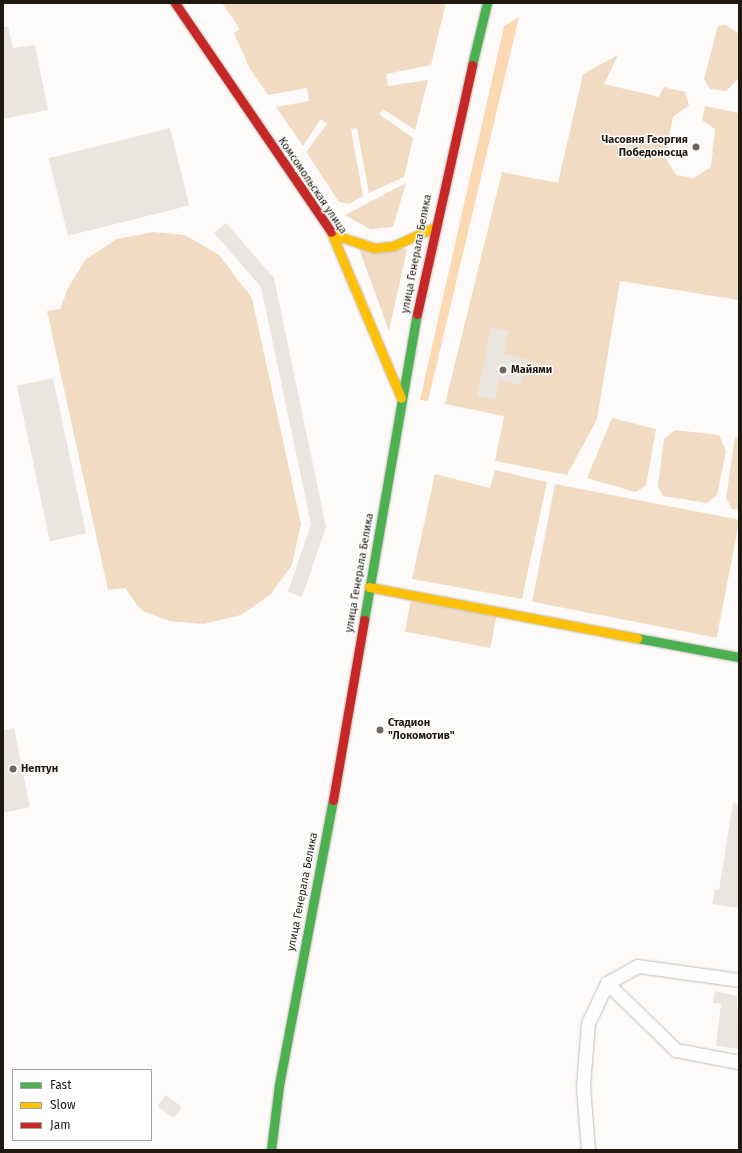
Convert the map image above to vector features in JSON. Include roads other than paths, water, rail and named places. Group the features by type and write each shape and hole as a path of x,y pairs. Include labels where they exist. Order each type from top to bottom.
{"main road":[{"name":"Комсомольская улица","path":"175,3 332,234 401,398"},
{"name":"улица Генерала Белика","path":"271,1150 279,1085 339,770 401,398 435,227 487,3"},
{"path":"332,234 374,248 393,246 435,227"},
{"path":"369,587 739,658"}],"street":[{"path":"588,1150 583,1086 588,1023 606,983 638,966 739,980"},
{"path":"606,983 676,1050 739,1062"}],"place":[{"name":"Часовня Георгия Победоносца","path":"696,147"},
{"name":"Майями","path":"503,370"},
{"name":"Стадион \"Локомотив\"","path":"380,730"},
{"name":"Нептун","path":"13,769"}]}
